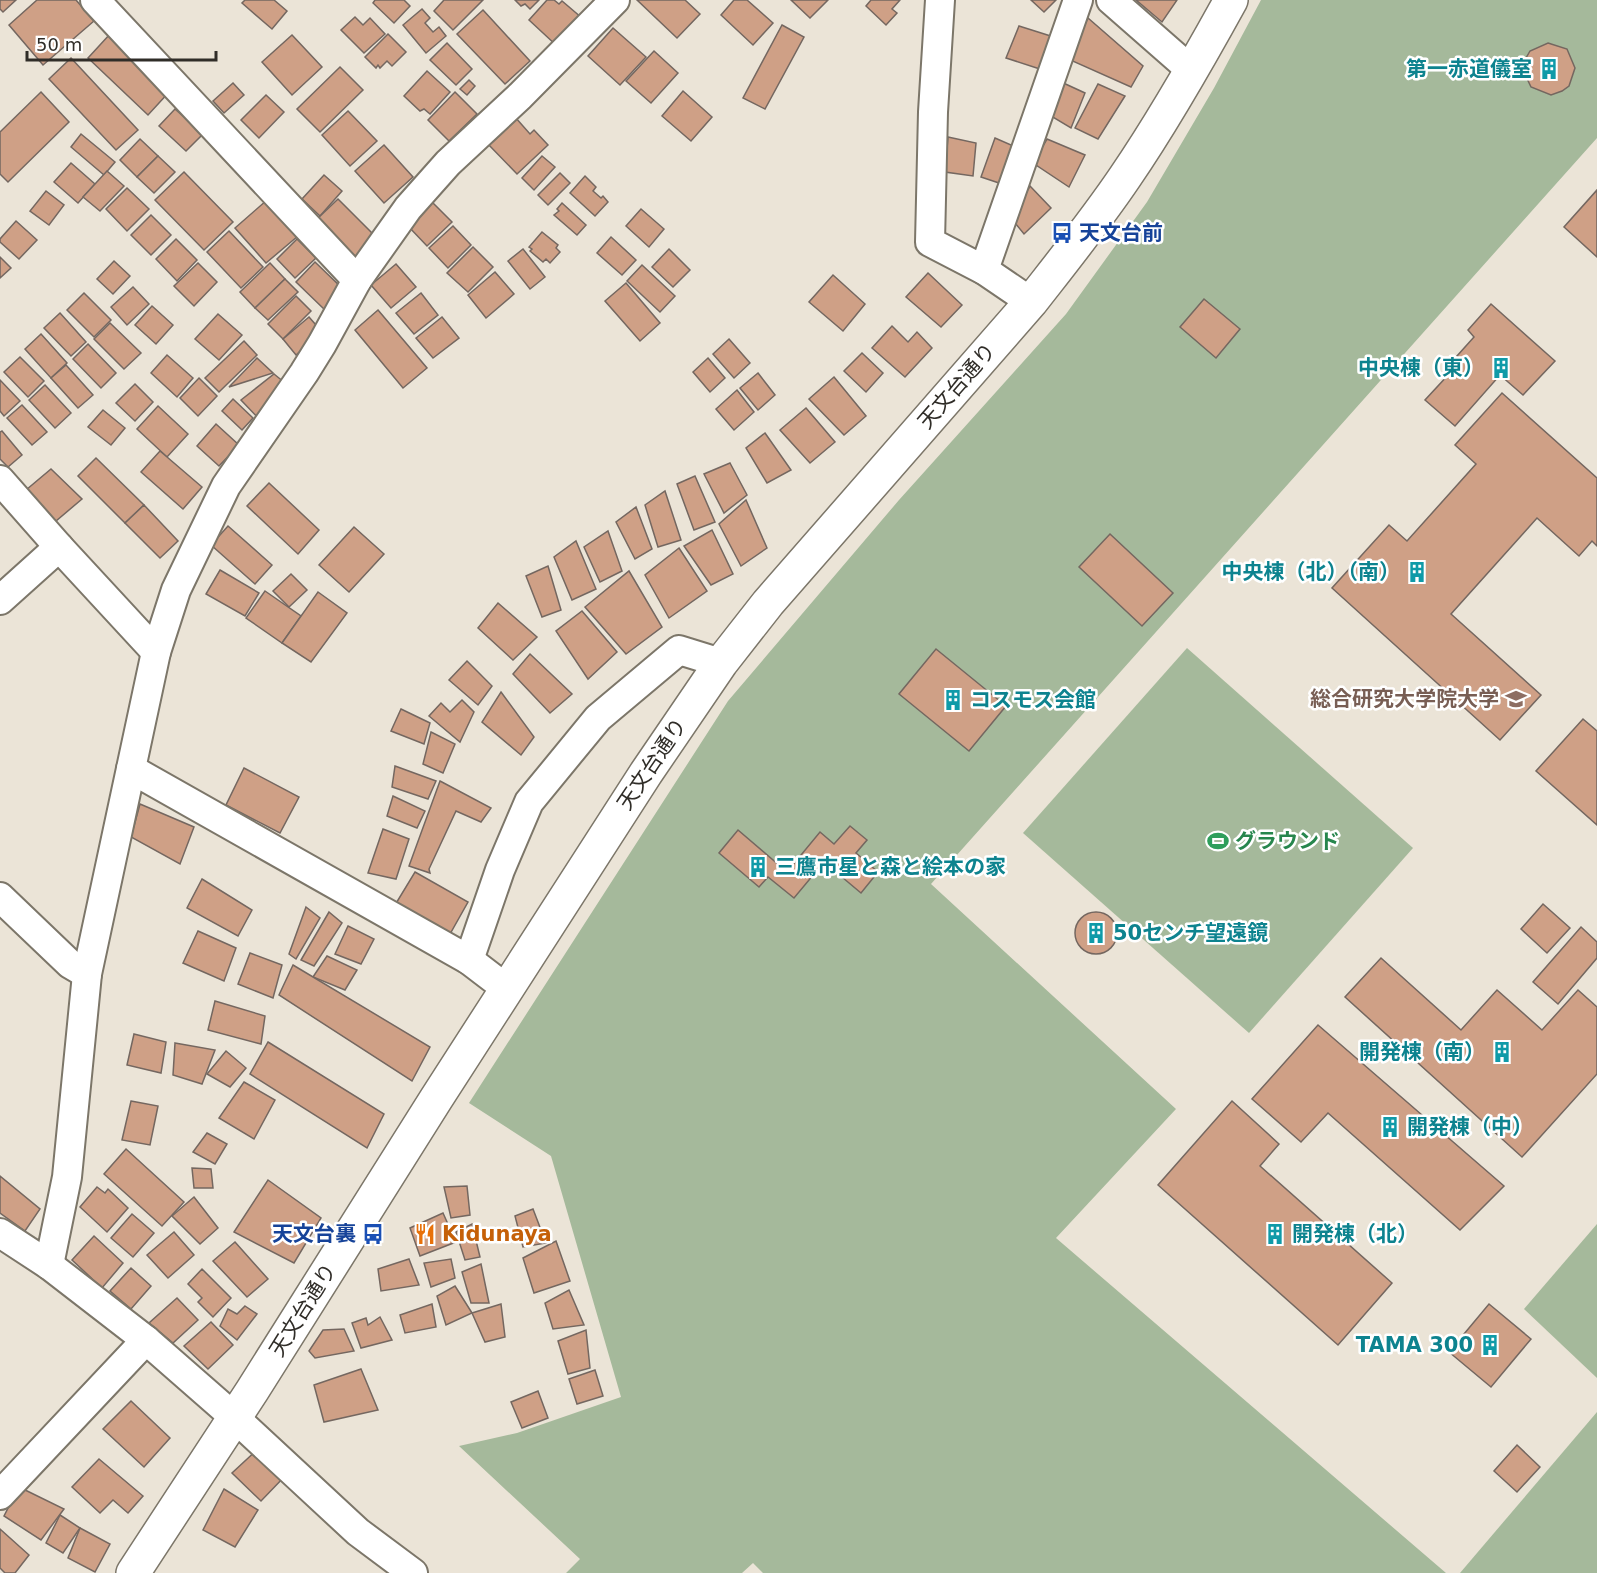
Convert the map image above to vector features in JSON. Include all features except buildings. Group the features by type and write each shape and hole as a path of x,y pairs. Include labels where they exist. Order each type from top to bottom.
{"main road":[{"name":"天文台通り","path":"133,1573 646,773 721,663 768,603 1031,302 1124,178 1192,71 1231,0"}],"street":[{"path":"49,1265 67,1177 87,974 156,652 176,590 226,486 304,373 357,280 408,208 448,163 520,96 615,0"},
{"path":"940,0 933,112 930,242 984,270 1031,302"},
{"path":"984,270 1078,0"},
{"path":"1112,0 1192,71"},
{"path":"99,1 357,280"},
{"path":"0,480 156,652"},
{"path":"0,600 59,547"},
{"path":"469,960 500,870 529,802 591,726 678,650 721,663"},
{"path":"131,769 469,960 507,989"},
{"path":"0,897 70,964 87,974"},
{"path":"0,1233 49,1265 146,1340 234,1417 358,1532 414,1573"},
{"path":"0,1495 146,1340"}],"green space":[{"path":"1261,0 1597,0 1597,138 931,884 1176,1109 1056,1238 1446,1573 763,1573 753,1563 742,1573 566,1573 580,1559 459,1446 517,1433 621,1397 551,1156 469,1103 728,701 899,500 1066,314 1147,202 1214,88"},
{"name":"グラウンド","path":"1187,648 1413,848 1249,1033 1023,833"},
{"path":"1597,1224 1597,1378 1524,1309"},
{"path":"1597,1412 1597,1573 1460,1573"}],"place":[{"name":"第一赤道儀室","path":"1549,69"},
{"name":"天文台前","path":"1062,233"},
{"name":"中央棟（東）","path":"1501,368"},
{"name":"中央棟（北）（南）","path":"1417,572"},
{"name":"総合研究大学院大学","path":"1516,699"},
{"name":"コスモス会館","path":"953,700"},
{"name":"グラウンド","path":"1218,841"},
{"name":"三鷹市星と森と絵本の家","path":"758,867"},
{"name":"50センチ望遠鏡","path":"1096,933"},
{"name":"開発棟（南）","path":"1502,1052"},
{"name":"開発棟（中）","path":"1390,1127"},
{"name":"天文台裏","path":"373,1234"},
{"name":"Kidunaya","path":"425,1234"},
{"name":"開発棟（北）","path":"1275,1234"},
{"name":"TAMA 300","path":"1490,1345"}]}
